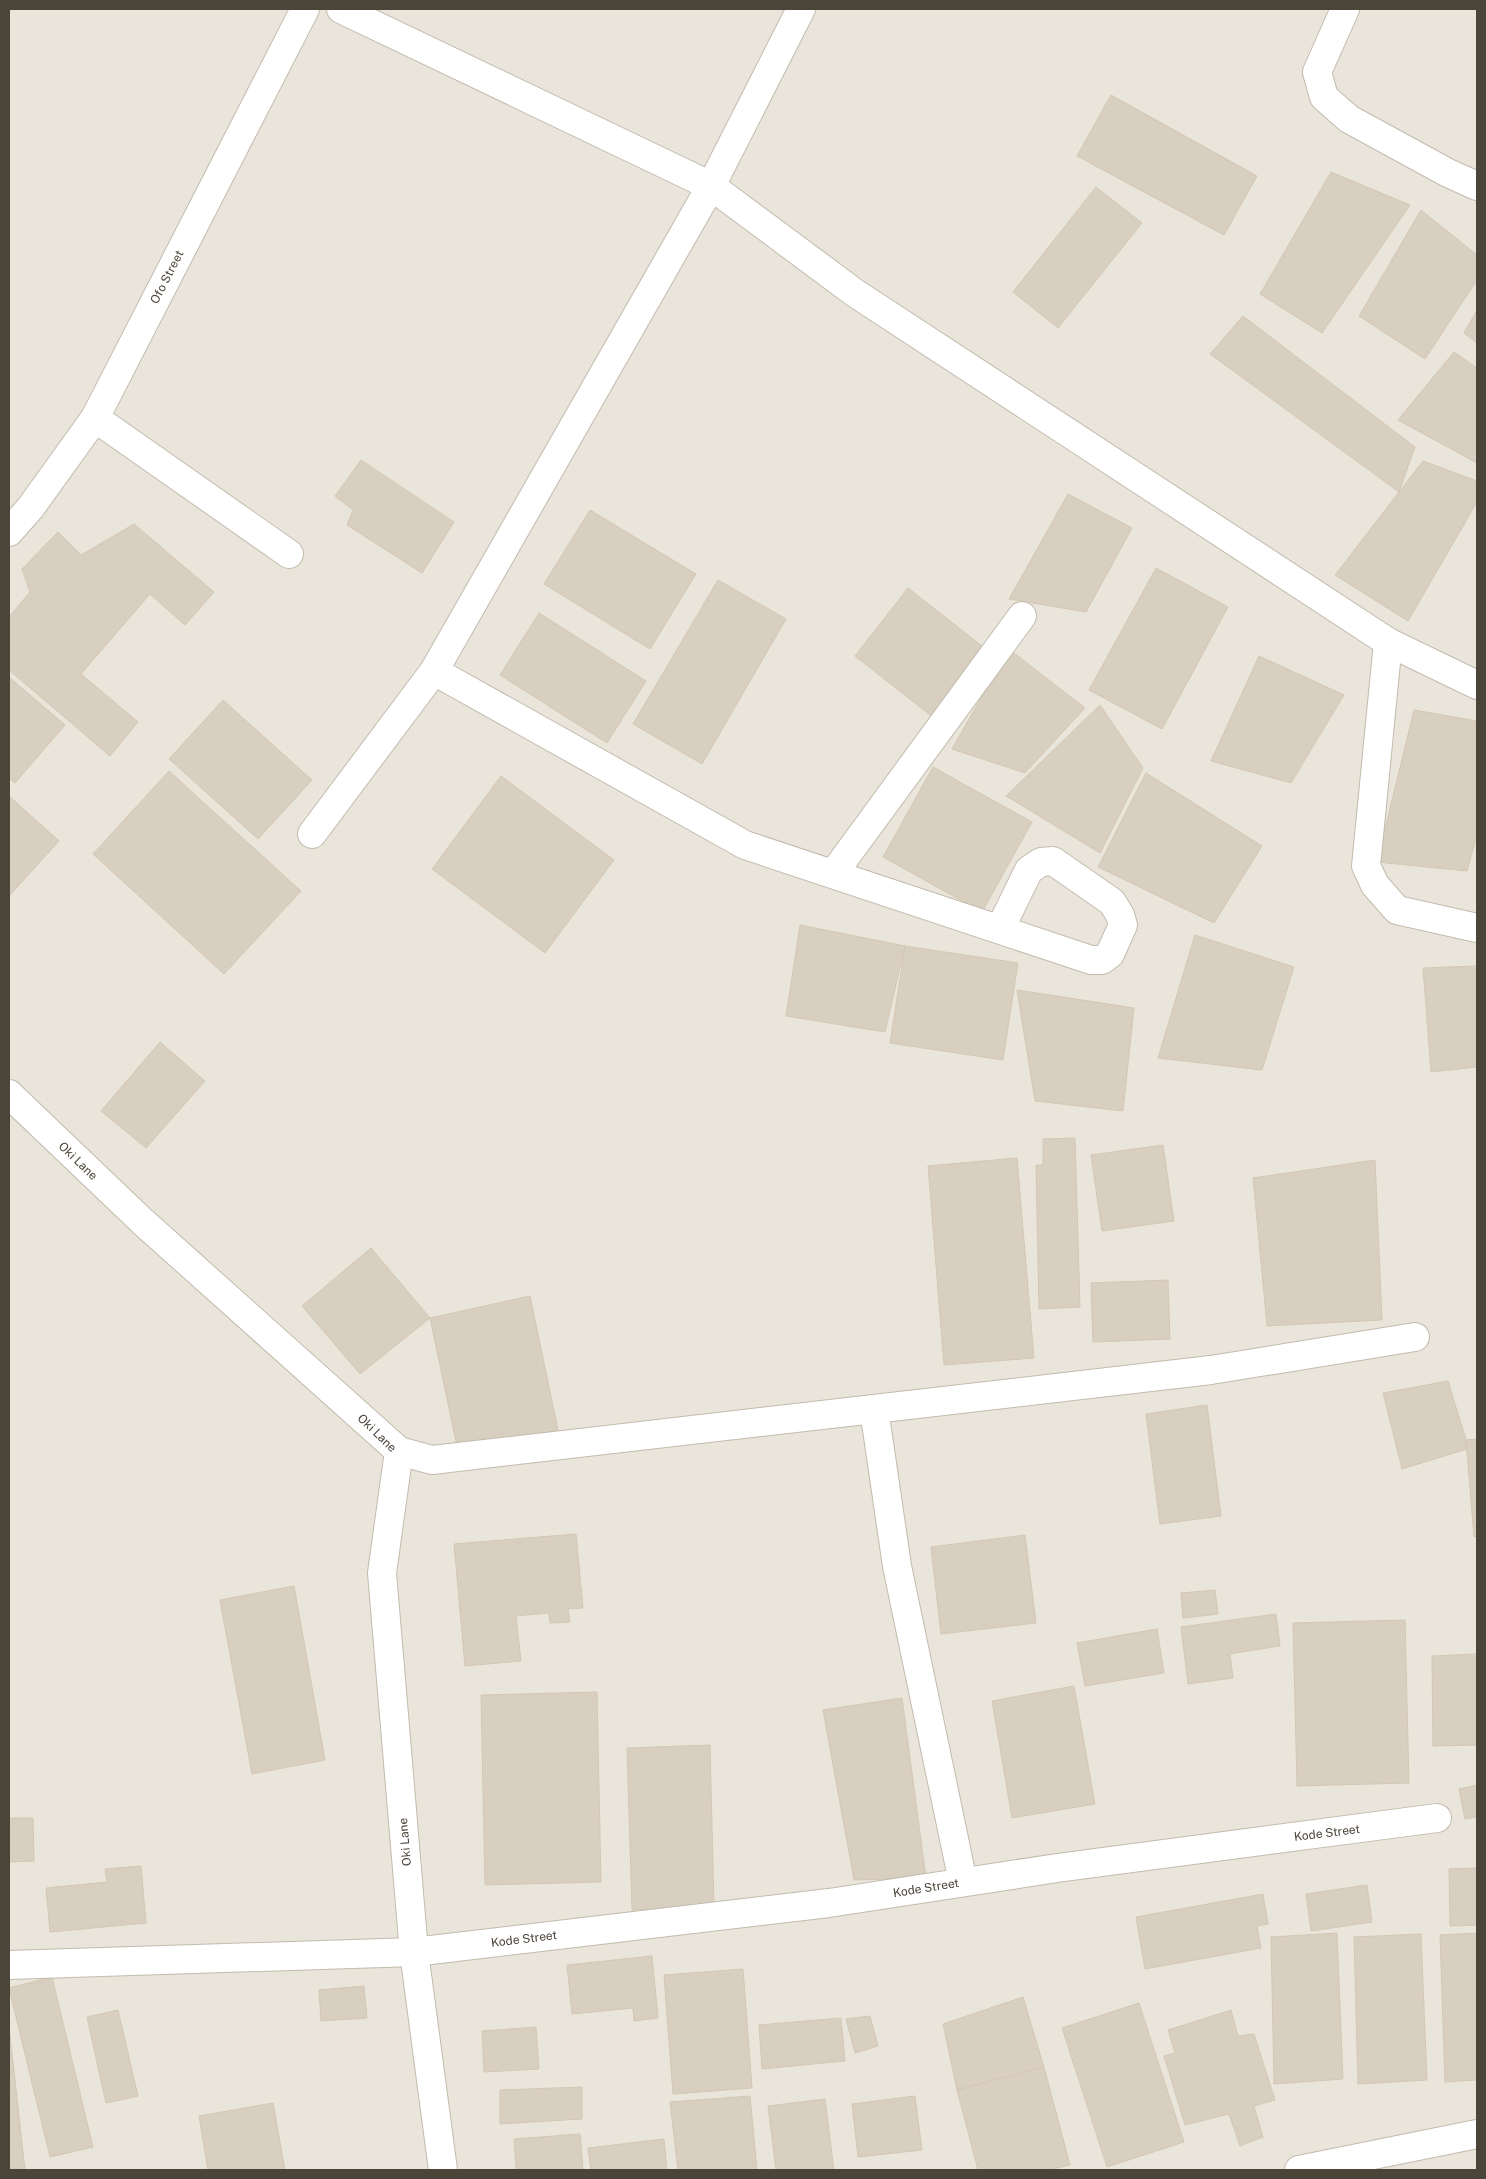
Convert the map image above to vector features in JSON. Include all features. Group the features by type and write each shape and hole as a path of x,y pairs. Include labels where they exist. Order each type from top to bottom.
{"street":[{"name":"Ofo Street","path":"9,532 31,507 95,418 305,9"},
{"path":"342,9 711,186 854,293 1388,642 1477,685"},
{"path":"312,834 434,671 711,186 801,9"},
{"path":"1345,9 1317,72 1324,97 1349,118 1448,173 1477,186"},
{"path":"95,418 289,554"},
{"path":"833,874 1022,616"},
{"path":"1388,642 1366,866 1375,885 1397,910 1477,928"},
{"path":"434,671 745,845 1000,929"},
{"name":"Oki Lane","path":"9,1094 143,1222 399,1451 382,1572 414,1952 443,2170"},
{"path":"399,1451 432,1460 1211,1370 1415,1337"},
{"path":"874,1409 897,1566 963,1882"},
{"name":"Kode Street","path":"9,1964 414,1952 829,1903 1057,1868 1437,1818"},
{"path":"1299,2170 1477,2134"}],"shaded area":[{"path":"9,9 1477,9 1477,2170 9,2170"}],"building":[{"path":"1111,95 1257,176 1224,235 1077,156"},
{"path":"1331,172 1410,205 1322,333 1260,294"},
{"path":"1096,187 1142,223 1058,328 1013,292"},
{"path":"1421,210 1477,255 1477,280 1425,359 1359,316"},
{"path":"1477,310 1477,343 1464,333"},
{"path":"1243,316 1415,447 1399,492 1210,354"},
{"path":"1454,352 1477,368 1477,463 1398,420"},
{"path":"361,460 454,522 422,573 347,525 353,510 335,496"},
{"path":"1423,461 1477,481 1477,502 1408,621 1335,575"},
{"path":"1068,494 1132,528 1086,612 1009,599"},
{"path":"590,510 696,574 650,649 544,584"},
{"path":"134,524 214,592 185,625 150,594 81,674 138,722 110,756 9,670 9,617 30,592 22,569 58,532 81,555"},
{"path":"1156,568 1228,607 1162,729 1089,690"},
{"path":"718,580 786,619 702,764 633,724"},
{"path":"908,588 987,650 934,718 855,656"},
{"path":"539,613 646,681 607,743 500,675"},
{"path":"1009,649 1085,708 1025,773 952,749"},
{"path":"1259,656 1344,695 1291,783 1211,761"},
{"path":"9,677 65,725 15,783 9,778"},
{"path":"223,700 312,780 258,839 169,759"},
{"path":"1100,705 1143,768 1100,853 1006,796"},
{"path":"1414,710 1477,721 1477,835 1467,871 1377,862"},
{"path":"933,767 1032,822 982,912 883,857"},
{"path":"169,771 301,891 224,974 93,854"},
{"path":"1146,773 1262,846 1214,923 1098,867"},
{"path":"501,776 614,860 545,953 432,869"},
{"path":"9,796 59,841 9,896"},
{"path":"800,925 905,946 885,1032 786,1016"},
{"path":"1195,935 1294,967 1262,1070 1158,1058"},
{"path":"905,946 1018,963 1003,1060 890,1043"},
{"path":"1477,966 1477,1067 1431,1072 1423,968"},
{"path":"1017,990 1134,1008 1123,1111 1035,1101"},
{"path":"160,1042 205,1081 146,1148 101,1111"},
{"path":"1075,1138 1080,1307 1039,1309 1036,1165 1043,1165 1043,1139"},
{"path":"1163,1145 1174,1221 1102,1231 1091,1155"},
{"path":"1017,1158 1034,1358 944,1365 928,1166"},
{"path":"1375,1160 1382,1320 1267,1326 1253,1178"},
{"path":"371,1248 430,1318 360,1374 302,1306"},
{"path":"1168,1280 1170,1339 1093,1342 1091,1283"},
{"path":"530,1296 558,1430 458,1451 430,1318"},
{"path":"1448,1381 1467,1449 1402,1469 1383,1393"},
{"path":"1207,1405 1221,1516 1160,1524 1146,1414"},
{"path":"1477,1439 1477,1536 1474,1537 1466,1440"},
{"path":"576,1534 583,1608 568,1609 570,1622 550,1623 549,1613 516,1616 521,1661 465,1666 454,1544"},
{"path":"1025,1535 1036,1623 941,1634 931,1547"},
{"path":"294,1586 325,1760 252,1774 220,1600"},
{"path":"1215,1590 1218,1614 1183,1618 1181,1593"},
{"path":"1276,1614 1280,1646 1230,1654 1233,1678 1188,1684 1181,1627"},
{"path":"1405,1620 1409,1783 1297,1786 1293,1623"},
{"path":"1157,1629 1164,1673 1085,1686 1077,1643"},
{"path":"1477,1654 1477,1745 1433,1746 1432,1656"},
{"path":"1074,1686 1095,1804 1012,1818 992,1701"},
{"path":"597,1692 601,1882 485,1885 481,1695"},
{"path":"902,1698 926,1878 854,1880 823,1710"},
{"path":"710,1745 714,1907 632,1910 627,1748"},
{"path":"1477,1785 1477,1817 1465,1819 1459,1789"},
{"path":"9,1818 33,1818 34,1861 9,1862"},
{"path":"141,1866 146,1923 50,1932 46,1888 107,1882 105,1869"},
{"path":"1477,1868 1477,1925 1450,1926 1449,1869"},
{"path":"1367,1885 1372,1922 1311,1931 1306,1894"},
{"path":"1263,1894 1268,1924 1257,1926 1261,1948 1145,1969 1136,1917"},
{"path":"1337,1933 1343,2079 1274,2084 1271,1937"},
{"path":"1477,1933 1477,2080 1445,2082 1440,1935"},
{"path":"1421,1934 1427,2080 1358,2084 1354,1937"},
{"path":"652,1956 658,2018 634,2021 633,2008 572,2014 567,1965"},
{"path":"743,1969 752,2088 673,2094 664,1975"},
{"path":"52,1977 93,2147 50,2157 9,1988"},
{"path":"364,1986 367,2018 321,2021 319,1990"},
{"path":"1023,1997 1044,2067 957,2090 943,2024"},
{"path":"1139,2003 1184,2142 1107,2167 1062,2028"},
{"path":"118,2010 138,2096 106,2103 87,2017"},
{"path":"1231,2010 1238,2036 1254,2034 1275,2100 1254,2106 1263,2137 1240,2146 1229,2114 1185,2125 1164,2056 1175,2053 1168,2030"},
{"path":"870,2016 878,2046 855,2053 846,2019"},
{"path":"841,2018 845,2061 762,2069 759,2025"},
{"path":"9,2026 25,2170 9,2170"},
{"path":"536,2027 539,2069 484,2072 482,2031"},
{"path":"1044,2067 1070,2165 1048,2170 978,2170 957,2090"},
{"path":"582,2087 582,2119 500,2124 500,2090"},
{"path":"750,2096 757,2170 678,2170 670,2102"},
{"path":"915,2096 922,2150 858,2157 852,2104"},
{"path":"825,2099 834,2170 776,2170 768,2106"},
{"path":"273,2103 285,2170 208,2170 199,2116"},
{"path":"580,2134 583,2170 516,2170 514,2139"},
{"path":"664,2139 667,2170 591,2170 588,2148"}]}
